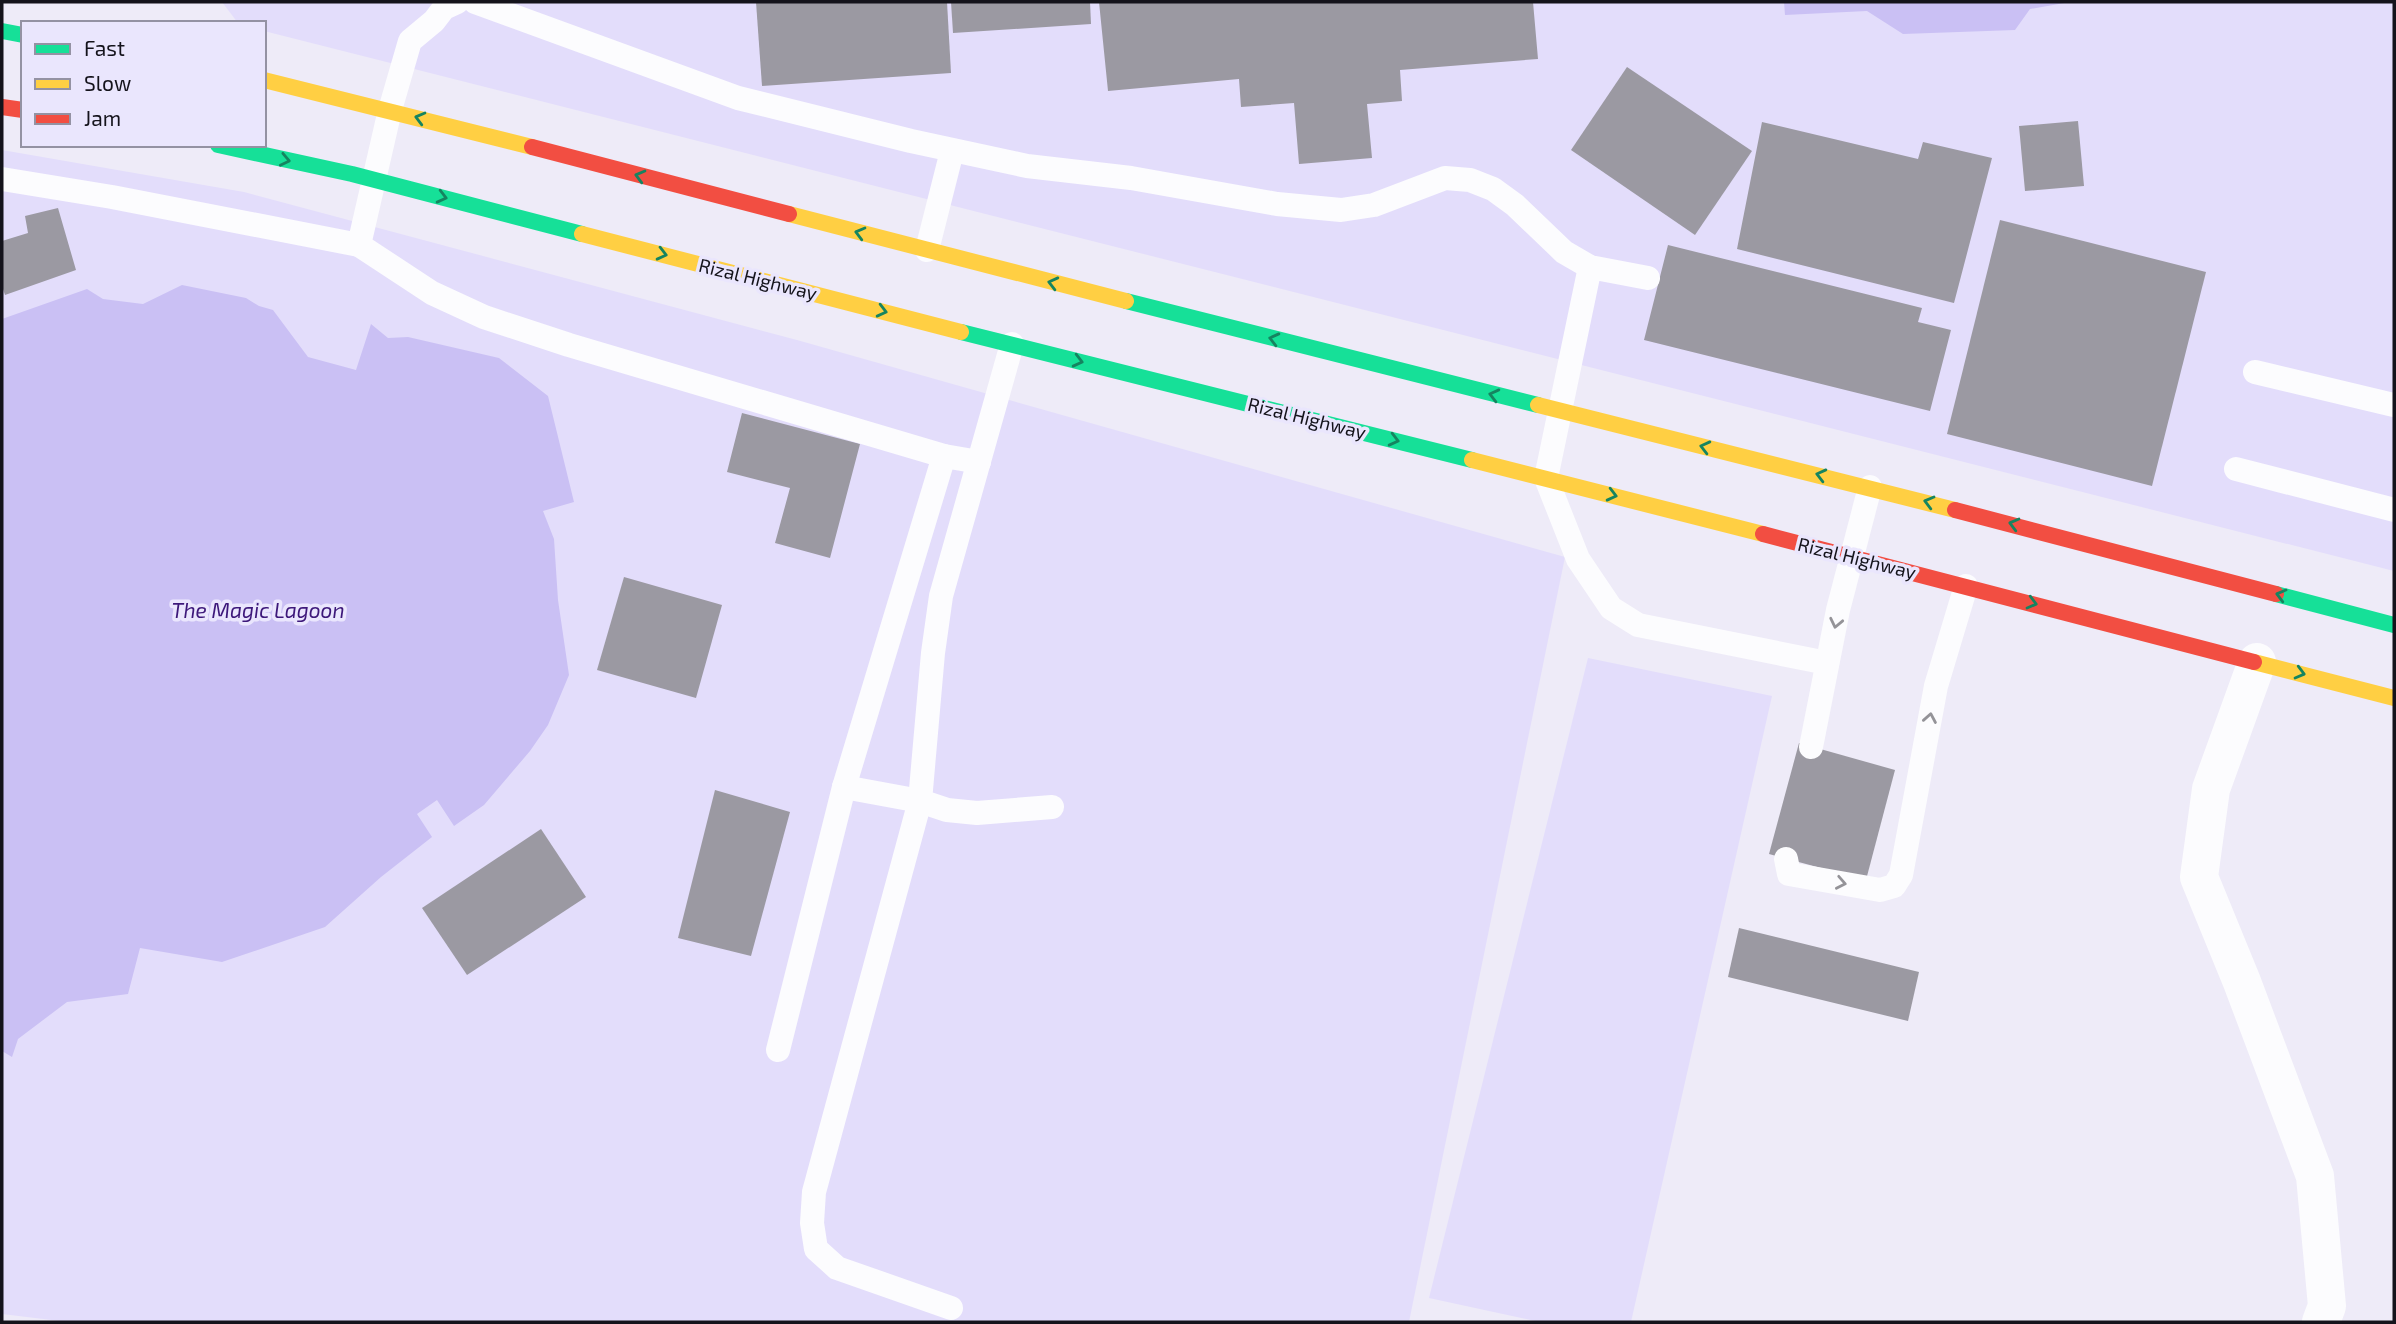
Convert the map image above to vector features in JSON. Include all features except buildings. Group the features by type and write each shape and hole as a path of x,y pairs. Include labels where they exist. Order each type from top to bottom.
{"main road":[{"path":"2,31 21,35"},
{"path":"266,80 1560,411 1870,487 2394,623"},
{"path":"2,107 21,110"},
{"name":"Rizal Highway","path":"227,147 375,180 1546,478 2394,698"}],"street":[{"path":"2257,662 2211,789 2199,877 2315,1176 2327,1306 2321,1322"}],"lane":[{"path":"359,246 390,110 410,41 434,21 444,8 457,2"},
{"path":"475,2 738,98 952,151 1027,166 1131,178 1311,208 1341,210 1374,205 1445,178 1470,180 1493,190 1515,205 1564,252 1590,267 1648,278"},
{"path":"926,250 952,151"},
{"path":"2,179 112,197 359,246 432,293 484,317 569,345 944,456 979,463"},
{"path":"1590,267 1546,478 1578,559 1611,608 1638,625 1827,663"},
{"path":"951,1308 837,1268 816,1248 811,1223 814,1192 920,801 933,653 941,597 1012,344"},
{"path":"2255,372 2394,405"},
{"path":"778,1050 844,787 944,456"},
{"path":"2236,469 2394,510"},
{"path":"1811,747 1838,610 1870,487"},
{"path":"1786,859 1789,874 1880,891 1894,886 1901,875 1936,686 1966,586"},
{"path":"844,787 920,801 947,810 978,813 1052,807"}],"shaded area":[{"path":"222,2 2394,2 2394,571 266,32 266,21 236,21"},
{"path":"2,150 244,192 797,340 1565,557 1409,1322 68,1322 2,1314"},
{"path":"1588,658 1772,696 1631,1322 1540,1322 1429,1298"}],"water":[{"path":"1784,2 2070,2 2030,9 2015,30 1903,34 1867,11 1785,15"},
{"name":"The Magic Lagoon","path":"182,285 246,298 273,310 308,357 356,370 371,324 388,338 408,337 499,358 548,396 574,502 543,511 554,539 558,600 569,675 548,725 530,751 484,805 454,826 437,800 417,814 432,837 381,877 325,927 222,962 140,948 128,994 67,1002 18,1039 12,1057 2,1051 2,319 87,289 103,299 143,304"}],"traffic: fast":[{"path":"2,31 21,35"},
{"path":"227,147 352,174 582,234"},
{"path":"1126,301 1538,405"},
{"path":"961,332 1472,460"},
{"path":"2276,594 2394,625"}],"traffic: slow":[{"path":"266,80 532,147"},
{"path":"789,214 1126,301"},
{"path":"582,234 961,332"},
{"path":"1538,405 1955,510"},
{"path":"1472,460 1763,534"},
{"path":"2254,662 2394,698"}],"traffic: jam":[{"path":"2,107 21,110"},
{"path":"532,147 789,214"},
{"path":"1955,510 2276,594"},
{"path":"1763,534 2254,662"}]}
